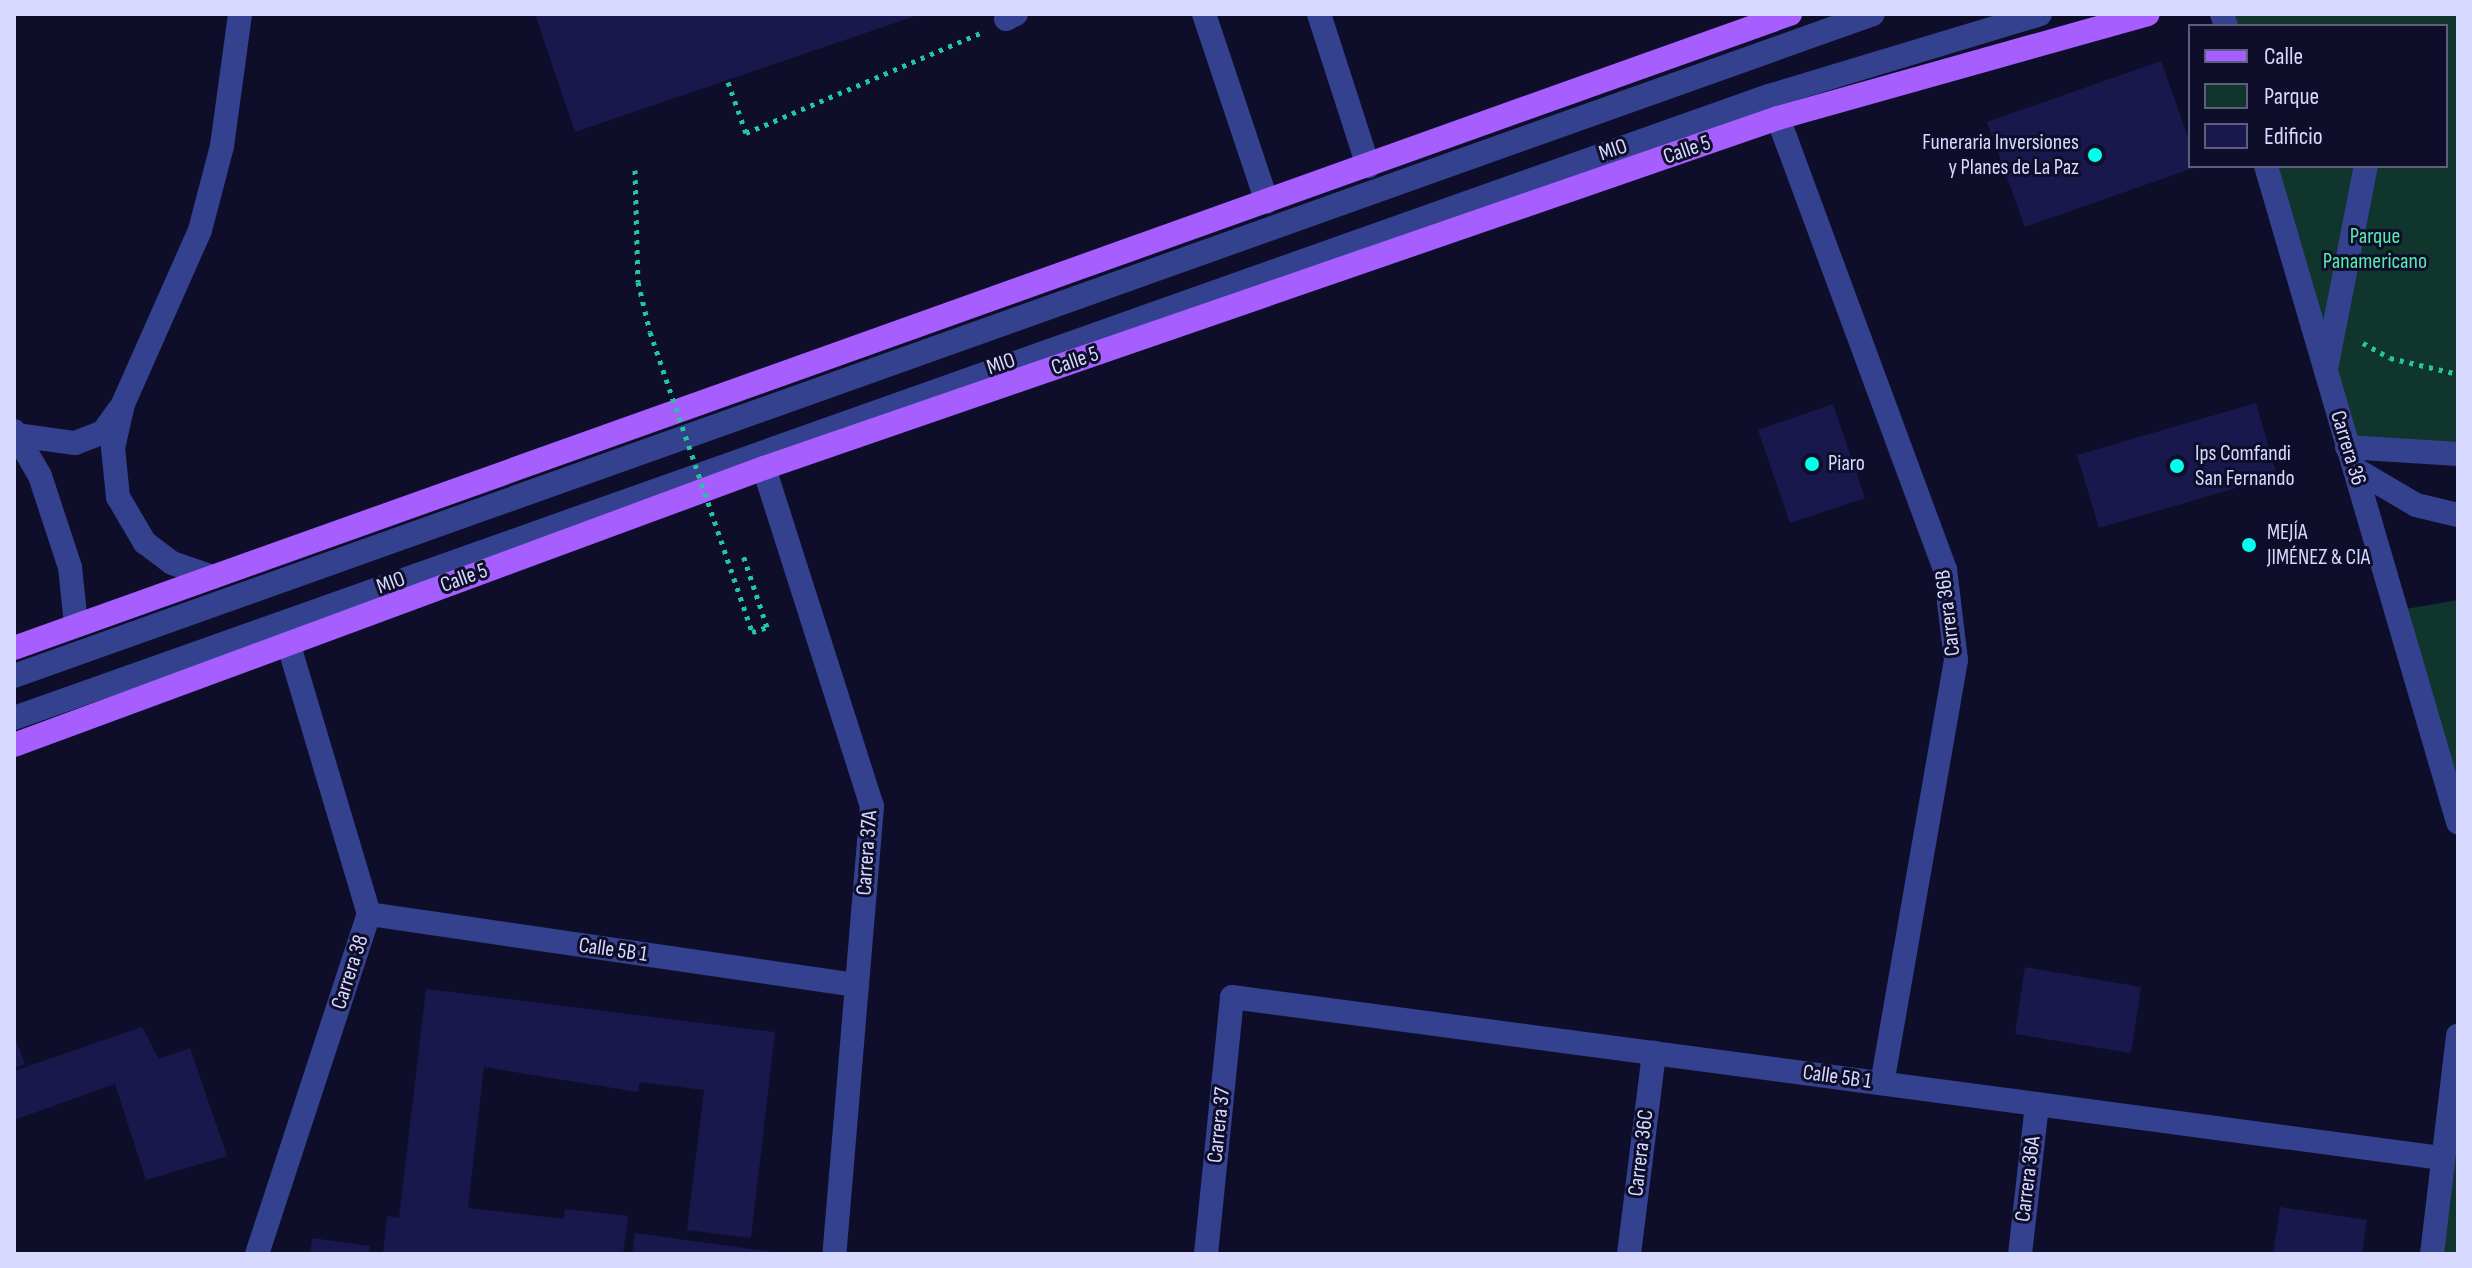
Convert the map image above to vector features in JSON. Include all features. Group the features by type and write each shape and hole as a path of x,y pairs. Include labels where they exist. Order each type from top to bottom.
{"main road":[{"path":"14,648 1790,14"},
{"name":"Calle 5","path":"14,745 764,468 1778,118 2148,14"}],"street":[{"path":"213,577 160,555 127,517 113,448 123,404 200,230 222,146 240,14"},
{"path":"1204,14 1267,202"},
{"path":"1319,14 1368,166"},
{"name":"MIO","path":"14,676 1873,14"},
{"name":"MIO","path":"14,718 1769,96 2040,14"},
{"name":"Carrera 36B","path":"1778,118 1945,569 1956,660 1882,1083"},
{"name":"Carrera 36","path":"2267,168 2458,822"},
{"path":"2325,373 2366,168"},
{"path":"15,433 75,443 103,432 123,404"},
{"path":"15,433 40,476 70,567 76,624"},
{"path":"2351,458 2458,454"},
{"path":"2351,458 2416,505 2458,515"},
{"name":"Carrera 37A","path":"764,468 872,806 834,1254"},
{"name":"Carrera 38","path":"257,1254 369,914 288,643"},
{"name":"Calle 5B 1","path":"369,914 857,985"},
{"name":"Calle 5B 1","path":"1232,997 2442,1158"},
{"name":"Carrera 37","path":"1206,1254 1232,997"},
{"path":"2432,1254 2458,1036"},
{"name":"Carrera 36C","path":"1629,1254 1654,1053"},
{"name":"Carrera 36A","path":"2020,1254 2037,1104"}],"path":[{"path":"728,82 746,133 946,51 1011,16"},
{"path":"635,170 638,282 650,332 752,632 767,627 743,555"}],"green space":[{"name":"Parque Panamericano","path":"2222,14 2458,14 2458,445 2347,447 2267,168 2448,168 2448,24 2225,24"},
{"path":"2458,600 2458,822 2394,611"},
{"path":"2458,1036 2458,1254 2432,1254"}],"building":[{"path":"535,14 918,14 918,15 575,132"},
{"name":"Funeraria Inversiones y Planes de La Paz","path":"2161,61 2188,137 2188,168 2193,168 2025,227 1987,122"},
{"name":"Ips Comfandi San Fernando","path":"2256,403 2277,476 2099,528 2077,455"},
{"name":"Piaro","path":"1833,404 1865,498 1790,523 1758,430"},
{"path":"2025,967 2141,987 2131,1053 2015,1034"},
{"path":"426,989 775,1032 751,1238 687,1230 704,1090 640,1082 638,1092 484,1067 468,1208 564,1219 565,1209 628,1216 623,1254 383,1254 387,1216 399,1218"},
{"path":"142,1027 159,1059 190,1048 227,1156 146,1180 115,1084 14,1120 14,1071"},
{"path":"14,1035 25,1064 14,1068"},
{"path":"2280,1207 2367,1220 2362,1254 2273,1254"},
{"path":"635,1233 773,1252 773,1254 632,1254"},
{"path":"312,1238 370,1246 369,1254 310,1254"}],"place":[{"name":"Funeraria Inversiones y Planes de La Paz","path":"2095,155"},
{"name":"Piaro","path":"1812,464"},
{"name":"Ips Comfandi San Fernando","path":"2177,466"},
{"name":"MEJÍA JIMÉNEZ & CIA","path":"2249,545"}]}
